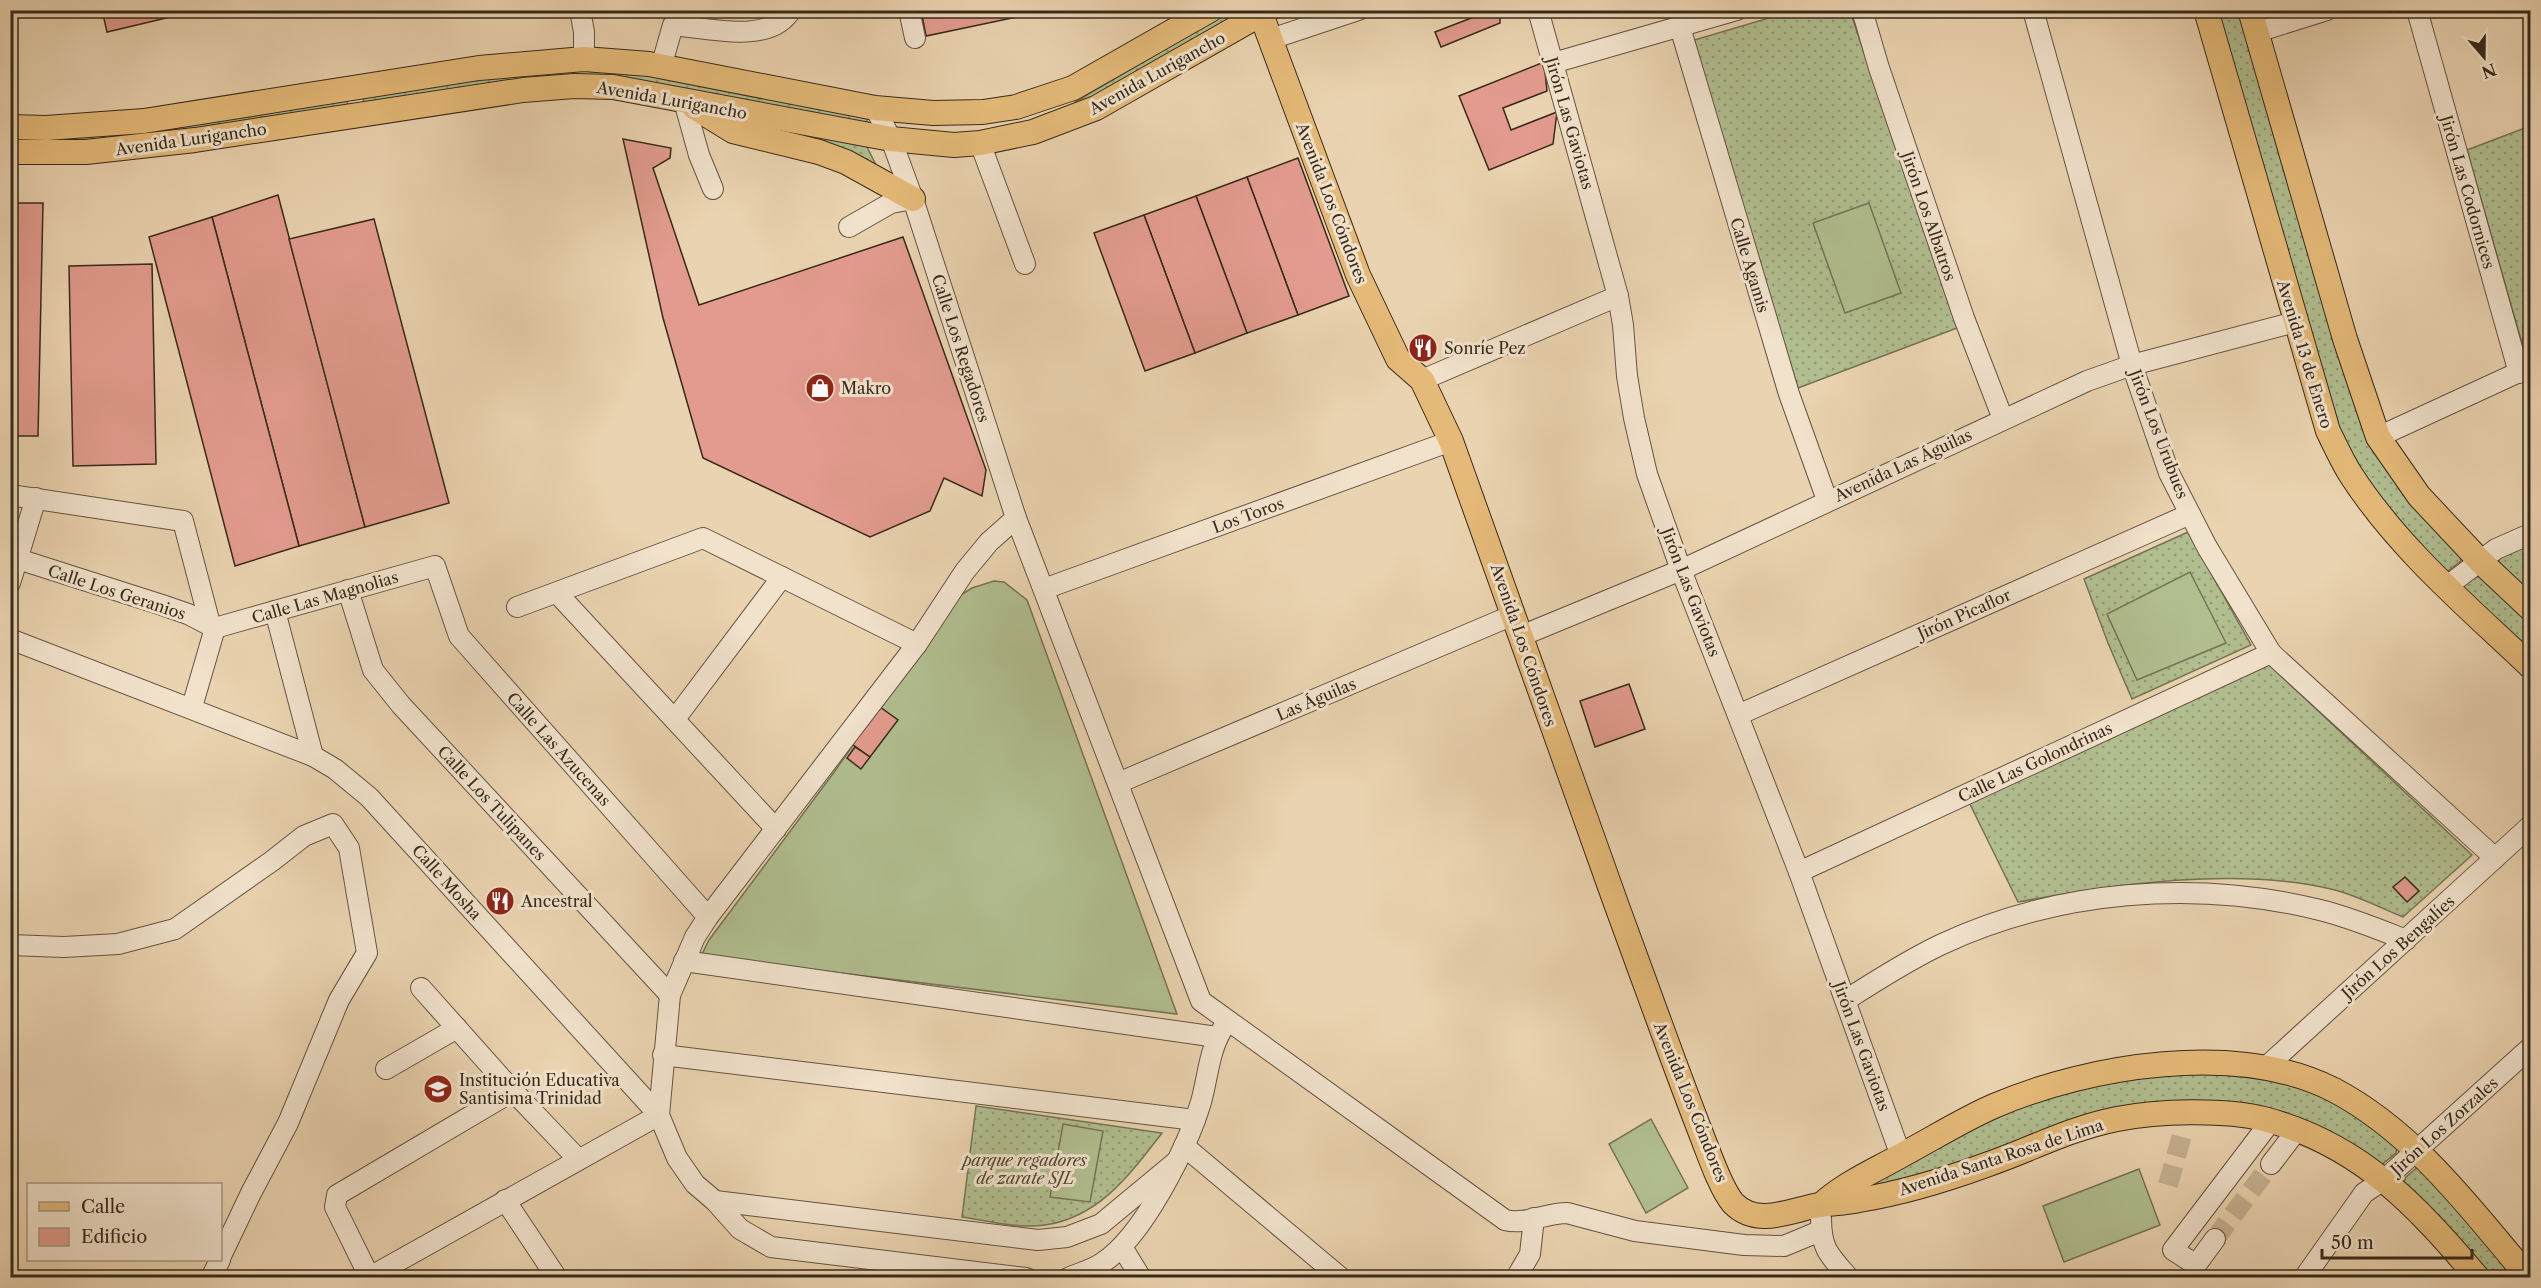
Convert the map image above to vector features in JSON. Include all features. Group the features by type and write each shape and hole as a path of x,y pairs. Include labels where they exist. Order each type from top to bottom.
{"main road":[{"name":"Avenida Lurigancho","path":"10,127 46,128 144,121 478,68 584,59 661,67 875,108 954,114 1016,107 1049,98 1073,88 1210,10"},
{"name":"Avenida 13 de Enero","path":"2206,10 2328,431 2350,474 2375,510 2423,565 2530,666"},
{"name":"Avenida Lurigancho","path":"10,152 86,152 184,142 523,90 574,86 613,87 891,139 954,145 980,143 1042,129 1096,108 1264,12"},
{"name":"Avenida Los Cóndores","path":"1264,12 1270,39 1362,284 1398,359 1422,380 1451,441 1670,1052 1719,1177 1734,1203 1759,1215 1767,1217 1821,1205"},
{"path":"2253,21 2345,339 2378,437 2419,496 2480,561 2530,608"},
{"path":"355,87 358,114"},
{"path":"684,101 733,131 819,152 846,162 913,199"},
{"name":"Avenida Santa Rosa de Lima","path":"1821,1205 1854,1180 1954,1125 2029,1093 2098,1073 2134,1068 2225,1063 2266,1067 2303,1077 2334,1091 2389,1127 2451,1185 2528,1274"},
{"name":"Avenida Santa Rosa de Lima","path":"1821,1205 1905,1191 1988,1165 2049,1138 2121,1118 2189,1120 2226,1114 2271,1121 2320,1139 2385,1179 2437,1229 2478,1278"}],"street":[{"path":"580,10 584,32 584,59"},
{"path":"661,67 674,25 753,33 784,21 790,10"},
{"path":"909,10 915,38"},
{"name":"Jirón Las Gaviotas","path":"1538,10 1618,296 1627,376 1647,474 1681,570 1799,872 1901,1156"},
{"path":"1553,63 1737,10"},
{"name":"Jirón Los Albatros","path":"1862,10 1878,68 1964,318 2003,419"},
{"name":"Jirón Los Urubues","path":"2032,10 2132,365 2169,473 2207,547 2271,652 2495,858"},
{"path":"2253,21 2327,10"},
{"name":"Jirón Las Codornices","path":"2417,10 2525,370"},
{"path":"1270,39 1350,12"},
{"name":"Calle Agamis","path":"1680,27 1789,394 1827,501"},
{"path":"684,101 699,155 713,189"},
{"name":"Calle Los Regadores","path":"875,108 891,139 913,199 1016,518 1201,1001 1223,1029 1505,1220 1515,1222 1567,1214 1635,1232 1744,1245 1785,1246 1820,1231"},
{"path":"980,143 1025,264"},
{"path":"849,227 891,203 913,199"},
{"path":"1422,380 1618,296"},
{"name":"Avenida Las Águilas","path":"1517,625 1681,570 2087,381 2132,365 2295,322"},
{"path":"2378,437 2525,370"},
{"name":"Los Toros","path":"1044,589 1451,441"},
{"path":"10,495 183,520 212,626 192,707"},
{"path":"10,583 36,498"},
{"name":"Jirón Picaflor","path":"1738,715 2190,514"},
{"path":"1016,518 989,542 965,571 917,644 695,937 670,995 659,1115 677,1158 695,1184 715,1201 740,1229 771,1246 1026,1278"},
{"path":"2446,587 2496,549 2530,534"},
{"path":"517,607 703,538 917,644"},
{"name":"Calle Los Geranios","path":"18,559 162,605 212,626"},
{"name":"Calle Las Magnolias","path":"212,626 275,611 435,566"},
{"name":"Calle Las Azucenas","path":"435,566 459,636 708,917"},
{"path":"675,719 782,577"},
{"name":"Calle Los Tulipanes","path":"348,590 373,670 400,705 670,995"},
{"path":"557,592 776,829"},
{"path":"275,611 313,756"},
{"name":"Las Águilas","path":"1118,783 1517,625"},
{"name":"Calle Mosha","path":"10,639 192,707 313,756 335,769 369,796 659,1115"},
{"name":"Calle Las Golondrinas","path":"1799,872 2271,652"},
{"path":"10,945 64,947 118,944 175,929 304,836 333,824 348,848 367,953 339,1000 288,1123 222,1255"},
{"name":"Jirón Los Bengalíes","path":"2266,1067 2530,826"},
{"path":"1846,1000 1892,970 1941,945 1992,924 2051,907 2110,897 2171,893 2231,895 2276,901 2364,923 2406,940"},
{"path":"684,961 1223,1029 1195,1120 1181,1153 1150,1207 1122,1247 1101,1264 1068,1278"},
{"path":"421,988 513,1091 578,1159"},
{"path":"386,1069 457,1028"},
{"name":"Jirón Los Zorzales","path":"2304,1278 2364,1193 2385,1179 2530,1048"},
{"path":"663,1055 1195,1120"},
{"path":"513,1091 337,1195 335,1207 369,1277 659,1115"},
{"path":"2215,1239 2196,1265 2173,1250 2271,1121"},
{"path":"2271,1164 2297,1130"},
{"path":"715,1201 1038,1240 1067,1237 1101,1224 1181,1153"},
{"path":"1181,1153 1341,1278"},
{"path":"505,1200 557,1278"},
{"path":"1821,1205 1820,1231 1826,1251 1849,1278"},
{"path":"1516,1278 1530,1254 1534,1218"},
{"path":"1122,1247 1141,1278"},
{"path":"211,1278 219,1261"}],"green space":[{"path":"1230,11 1253,11 1079,108 1075,102"},
{"path":"1793,11 1850,11 1957,328 1798,388 1691,41"},
{"path":"2216,11 2241,11 2335,341 2459,552 2461,561 2448,571 2438,572 2380,504 2341,433"},
{"path":"530,68 641,74 867,116 867,127 636,83 364,106 363,95"},
{"path":"347,99 348,108 172,137 11,144 10,133"},
{"path":"753,121 866,145 876,165 783,134"},
{"path":"2530,126 2530,351 2525,354 2467,150"},
{"path":"1869,203 1901,293 1845,313 1813,223"},
{"path":"2188,532 2251,645 2132,699 2084,579"},
{"path":"2529,546 2524,589 2499,562 2500,556"},
{"path":"2190,572 2226,643 2137,680 2107,614"},
{"path":"2475,576 2484,579 2530,622 2530,657 2462,587"},
{"path":"994,581 1004,582 1027,600 1177,1014 701,956 709,940 832,775 959,596 972,588"},
{"path":"2265,661 2472,855 2403,917 2335,890 2258,879 2177,880 2095,889 2018,902 1967,798"},
{"path":"2239,1072 2298,1085 2354,1113 2397,1148 2396,1153 2380,1166 2200,1102 1930,1179 1853,1188 2005,1112 2116,1078"},
{"name":"parque regadores de zarate SJL","path":"976,1106 1162,1133 1126,1178 1098,1203 1082,1213 1045,1225 1004,1224 962,1217"},
{"path":"1651,1119 1688,1188 1646,1213 1609,1144"},
{"path":"1063,1124 1103,1131 1090,1202 1050,1197"},
{"path":"2419,1166 2517,1277 2485,1277 2404,1182 2406,1177"},
{"path":"2139,1169 2160,1225 2064,1262 2043,1206"}],"building":[{"path":"102,10 200,10 107,32"},
{"path":"921,10 1050,10 926,36"},
{"path":"1492,10 1500,10 1500,23 1441,47 1435,32"},
{"path":"1544,62 1547,91 1503,108 1511,130 1557,112 1553,144 1489,170 1459,96"},
{"name":"Makro","path":"623,139 671,148 670,158 653,168 699,305 903,237 986,470 982,496 944,478 930,511 870,537 703,458 663,318"},
{"path":"1298,158 1349,296 1298,315 1247,177"},
{"path":"1247,177 1298,315 1247,333 1196,196"},
{"path":"278,195 365,527 299,546 212,217"},
{"path":"1196,196 1247,333 1195,353 1144,215"},
{"path":"10,203 43,203 38,436 10,436"},
{"path":"1144,215 1195,353 1145,371 1094,233"},
{"path":"212,217 299,546 235,566 149,237"},
{"path":"374,219 449,503 365,527 289,239"},
{"path":"152,264 156,464 73,466 69,266"},
{"path":"1629,684 1645,729 1595,747 1580,701"},
{"path":"880,707 898,720 870,757 852,744"},
{"path":"855,747 870,757 861,769 847,758"},
{"path":"2405,877 2419,891 2407,902 2393,887"}],"tunnel":[{"path":"2168,1185 2184,1128"},
{"path":"2215,1239 2271,1164"}],"place":[{"name":"Sonríe Pez","path":"1423,348"},
{"name":"Makro","path":"820,388"},
{"name":"Ancestral","path":"500,901"},
{"name":"Institución Educativa Santisima Trinidad","path":"438,1089"}]}
